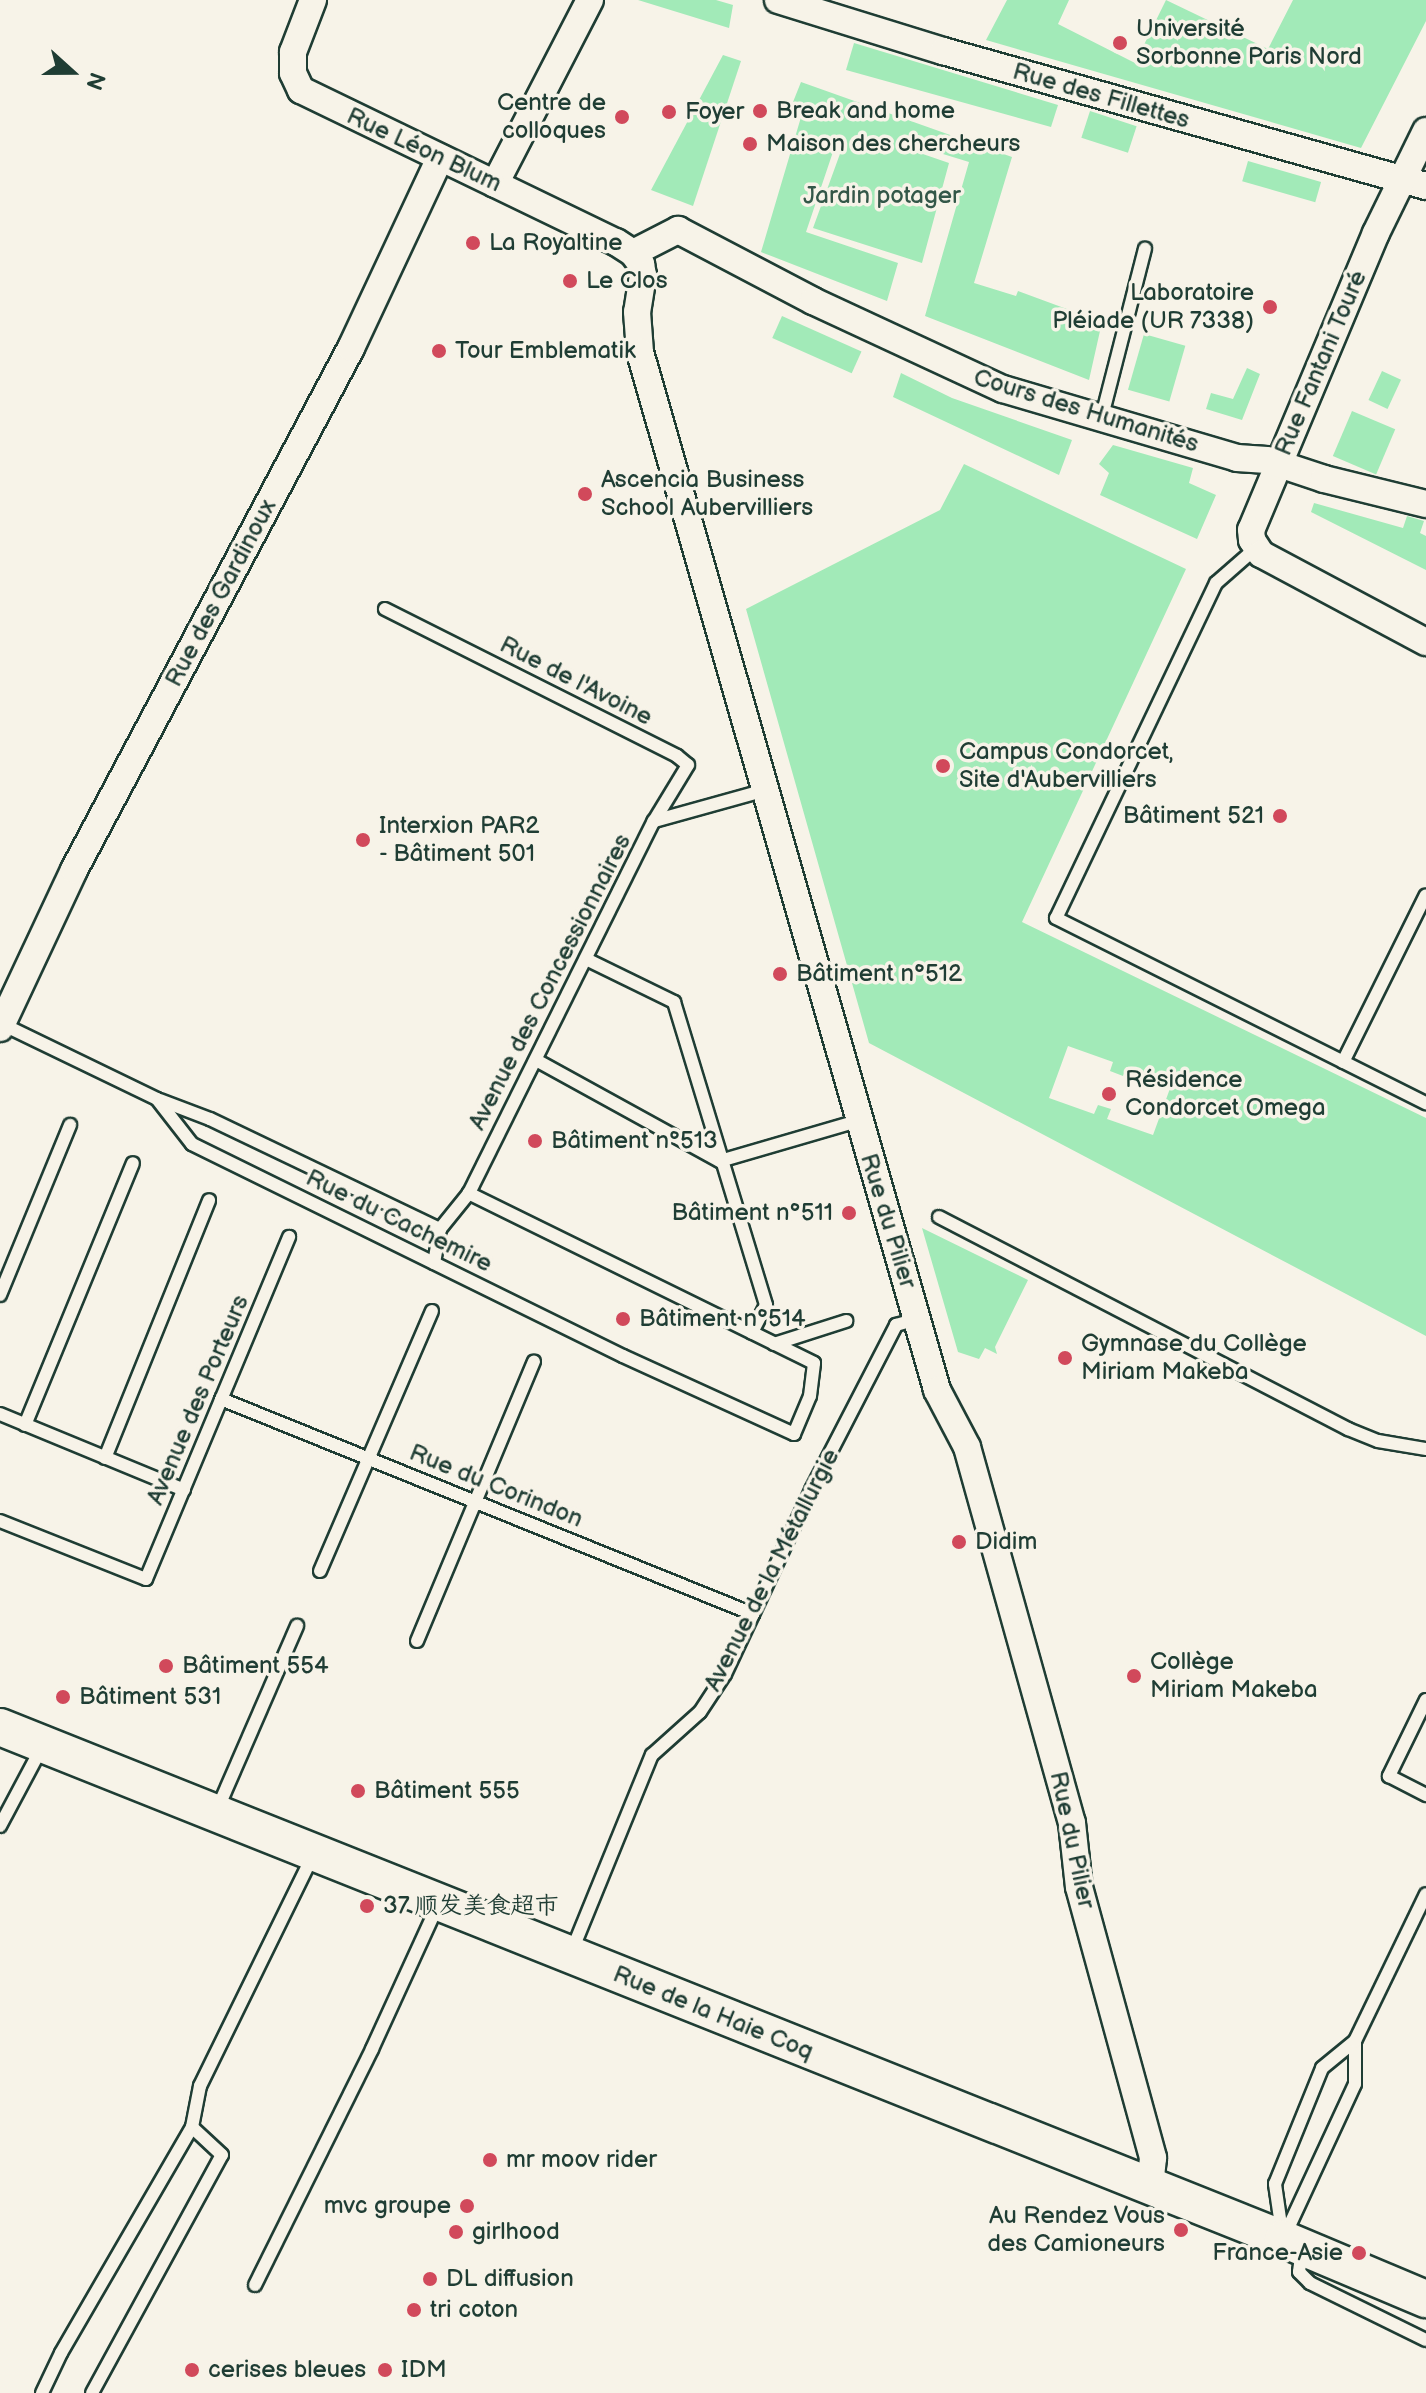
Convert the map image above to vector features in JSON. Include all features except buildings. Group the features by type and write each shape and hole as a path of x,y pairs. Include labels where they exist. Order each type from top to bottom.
{"main road":[{"name":"Rue de la Haie Coq","path":"0,1727 313,1855 1293,2243 1426,2299"}],"street":[{"name":"Rue Léon Blum","path":"313,0 293,52 293,73 301,90 633,253"},
{"path":"495,184 590,0"},
{"name":"Rue des Fillettes","path":"778,0 827,7 1414,183"},
{"path":"1414,183 1426,131"},
{"name":"Rue des Gardinoux","path":"1,1026 74,870 351,348 440,158"},
{"name":"Rue Fantani Touré","path":"1256,548 1251,530 1253,519 1414,183"},
{"name":"Cours des Humanités","path":"633,253 678,230 813,301 1003,389 1237,458 1254,457 1324,479 1426,504"},
{"name":"Rue du Pilier","path":"633,253 643,275 637,312 640,352 858,1121 937,1390 967,1447 1072,1823 1079,1887 1153,2158 1150,2187"},
{"path":"1256,548 1426,642"}],"lane":[{"path":"1101,420 1145,249"},
{"path":"1256,548 1216,583 1056,918 1426,1103"},
{"name":"Rue de l'Avoine","path":"385,609 677,756 688,765 654,821"},
{"name":"Avenue des Concessionnaires","path":"434,1263 440,1229 469,1193 654,821 766,790"},
{"path":"1343,1062 1426,895"},
{"path":"586,959 674,1002 766,1305 752,1333"},
{"name":"Rue du Cachemire","path":"1,1026 157,1099 192,1144 623,1356 794,1434 810,1396 814,1363 774,1344"},
{"path":"536,1060 720,1161 858,1121"},
{"path":"157,1099 210,1119 440,1229"},
{"path":"0,1295 70,1125"},
{"path":"25,1425 133,1163"},
{"path":"469,1193 774,1344 846,1321"},
{"path":"105,1458 209,1200"},
{"path":"939,1217 1348,1429 1378,1441 1426,1449"},
{"name":"Avenue des Porteurs","path":"0,1521 146,1579 289,1237"},
{"path":"320,1571 432,1311"},
{"name":"Avenue de la Métallurgie","path":"570,1956 652,1755 700,1712 725,1674 811,1490 896,1325 917,1319"},
{"path":"417,1641 534,1361"},
{"name":"Rue du Corindon","path":"221,1399 753,1614"},
{"path":"0,1414 184,1490"},
{"path":"216,1814 297,1626"},
{"path":"1426,1700 1389,1776 1426,1795"},
{"path":"0,1826 44,1745"},
{"path":"42,2393 61,2353 192,2127 200,2086 313,1855"},
{"path":"1426,1894 1355,2041 1322,2068 1275,2184 1299,2272 1310,2283 1426,2340"},
{"path":"255,2285 372,2049 439,1904"},
{"path":"1293,2243 1355,2084 1355,2041"},
{"path":"92,2393 222,2155 192,2127"}],"green space":[{"path":"638,0 716,0 733,5 729,28"},
{"path":"1007,0 1069,0 1058,24 1135,63 1166,0 1268,49 1293,0 1426,0 1426,21 1361,148 986,40"},
{"path":"854,43 1058,105 1051,127 846,70"},
{"path":"723,55 741,61 693,206 651,190"},
{"name":"Jardin potager","path":"801,82 1012,157 974,283 1016,296 1018,291 1102,322 1089,380 925,316 969,162 917,146 914,151 949,163 922,263 813,228 845,140 838,137 806,232 898,263 887,301 761,252 804,107 793,102"},
{"path":"1090,111 1137,126 1128,153 1081,138"},
{"path":"1248,161 1321,182 1315,202 1242,181"},
{"path":"782,316 861,351 852,373 772,338"},
{"path":"1144,334 1185,346 1169,402 1128,390"},
{"path":"1247,368 1260,374 1242,420 1206,409 1211,393 1233,399"},
{"path":"1382,371 1401,380 1388,409 1368,400"},
{"path":"901,373 952,398 1072,440 1059,475 893,397"},
{"path":"1352,411 1395,429 1376,474 1333,456"},
{"path":"1113,445 1193,468 1189,483 1216,495 1197,539 1100,495 1109,473 1099,464"},
{"path":"964,464 1186,569 1022,922 1426,1118 1426,1336 869,1043 746,609 940,510","holes":["1068,1046 1113,1062 1110,1071 1123,1076 1127,1067 1172,1083 1153,1135 1107,1119 1111,1109 1098,1105 1094,1114 1049,1098"]},
{"path":"1314,503 1403,528 1407,516 1424,521 1420,533 1426,536 1426,570 1311,512"},
{"path":"922,1228 1028,1280 995,1347 997,1354 985,1348 979,1359 958,1352"}],"place":[{"name":"Université Sorbonne Paris Nord","path":"1120,43"},
{"name":"Break and home","path":"760,111"},
{"name":"Foyer","path":"669,112"},
{"name":"Centre de colloques","path":"622,117"},
{"name":"Maison des chercheurs","path":"750,144"},
{"name":"La Royaltine","path":"473,243"},
{"name":"Le Clos","path":"570,281"},
{"name":"Laboratoire Pléiade (UR 7338)","path":"1270,307"},
{"name":"Tour Emblematik","path":"439,351"},
{"name":"Ascencia Business School Aubervilliers","path":"585,494"},
{"name":"Campus Condorcet, Site d'Aubervilliers","path":"943,766"},
{"name":"Bâtiment 521","path":"1280,816"},
{"name":"Interxion PAR2 - Bâtiment 501","path":"363,840"},
{"name":"Bâtiment n°512","path":"780,974"},
{"name":"Résidence Condorcet Omega","path":"1109,1094"},
{"name":"Bâtiment n°513","path":"535,1141"},
{"name":"Bâtiment n°511","path":"849,1213"},
{"name":"Bâtiment n°514","path":"623,1319"},
{"name":"Gymnase du Collège Miriam Makeba","path":"1065,1358"},
{"name":"Didim","path":"959,1542"},
{"name":"Bâtiment 554","path":"166,1666"},
{"name":"Collège Miriam Makeba","path":"1134,1676"},
{"name":"Bâtiment 531","path":"63,1697"},
{"name":"Bâtiment 555","path":"358,1791"},
{"name":"37 顺发美食超市","path":"367,1906"},
{"name":"mr moov rider","path":"490,2160"},
{"name":"mvc groupe","path":"467,2206"},
{"name":"Au Rendez Vous des Camioneurs","path":"1181,2230"},
{"name":"girlhood","path":"456,2232"},
{"name":"France-Asie","path":"1359,2253"},
{"name":"DL diffusion","path":"430,2279"},
{"name":"tri coton","path":"414,2310"},
{"name":"cerises bleues","path":"192,2370"},
{"name":"IDM","path":"385,2370"}]}
